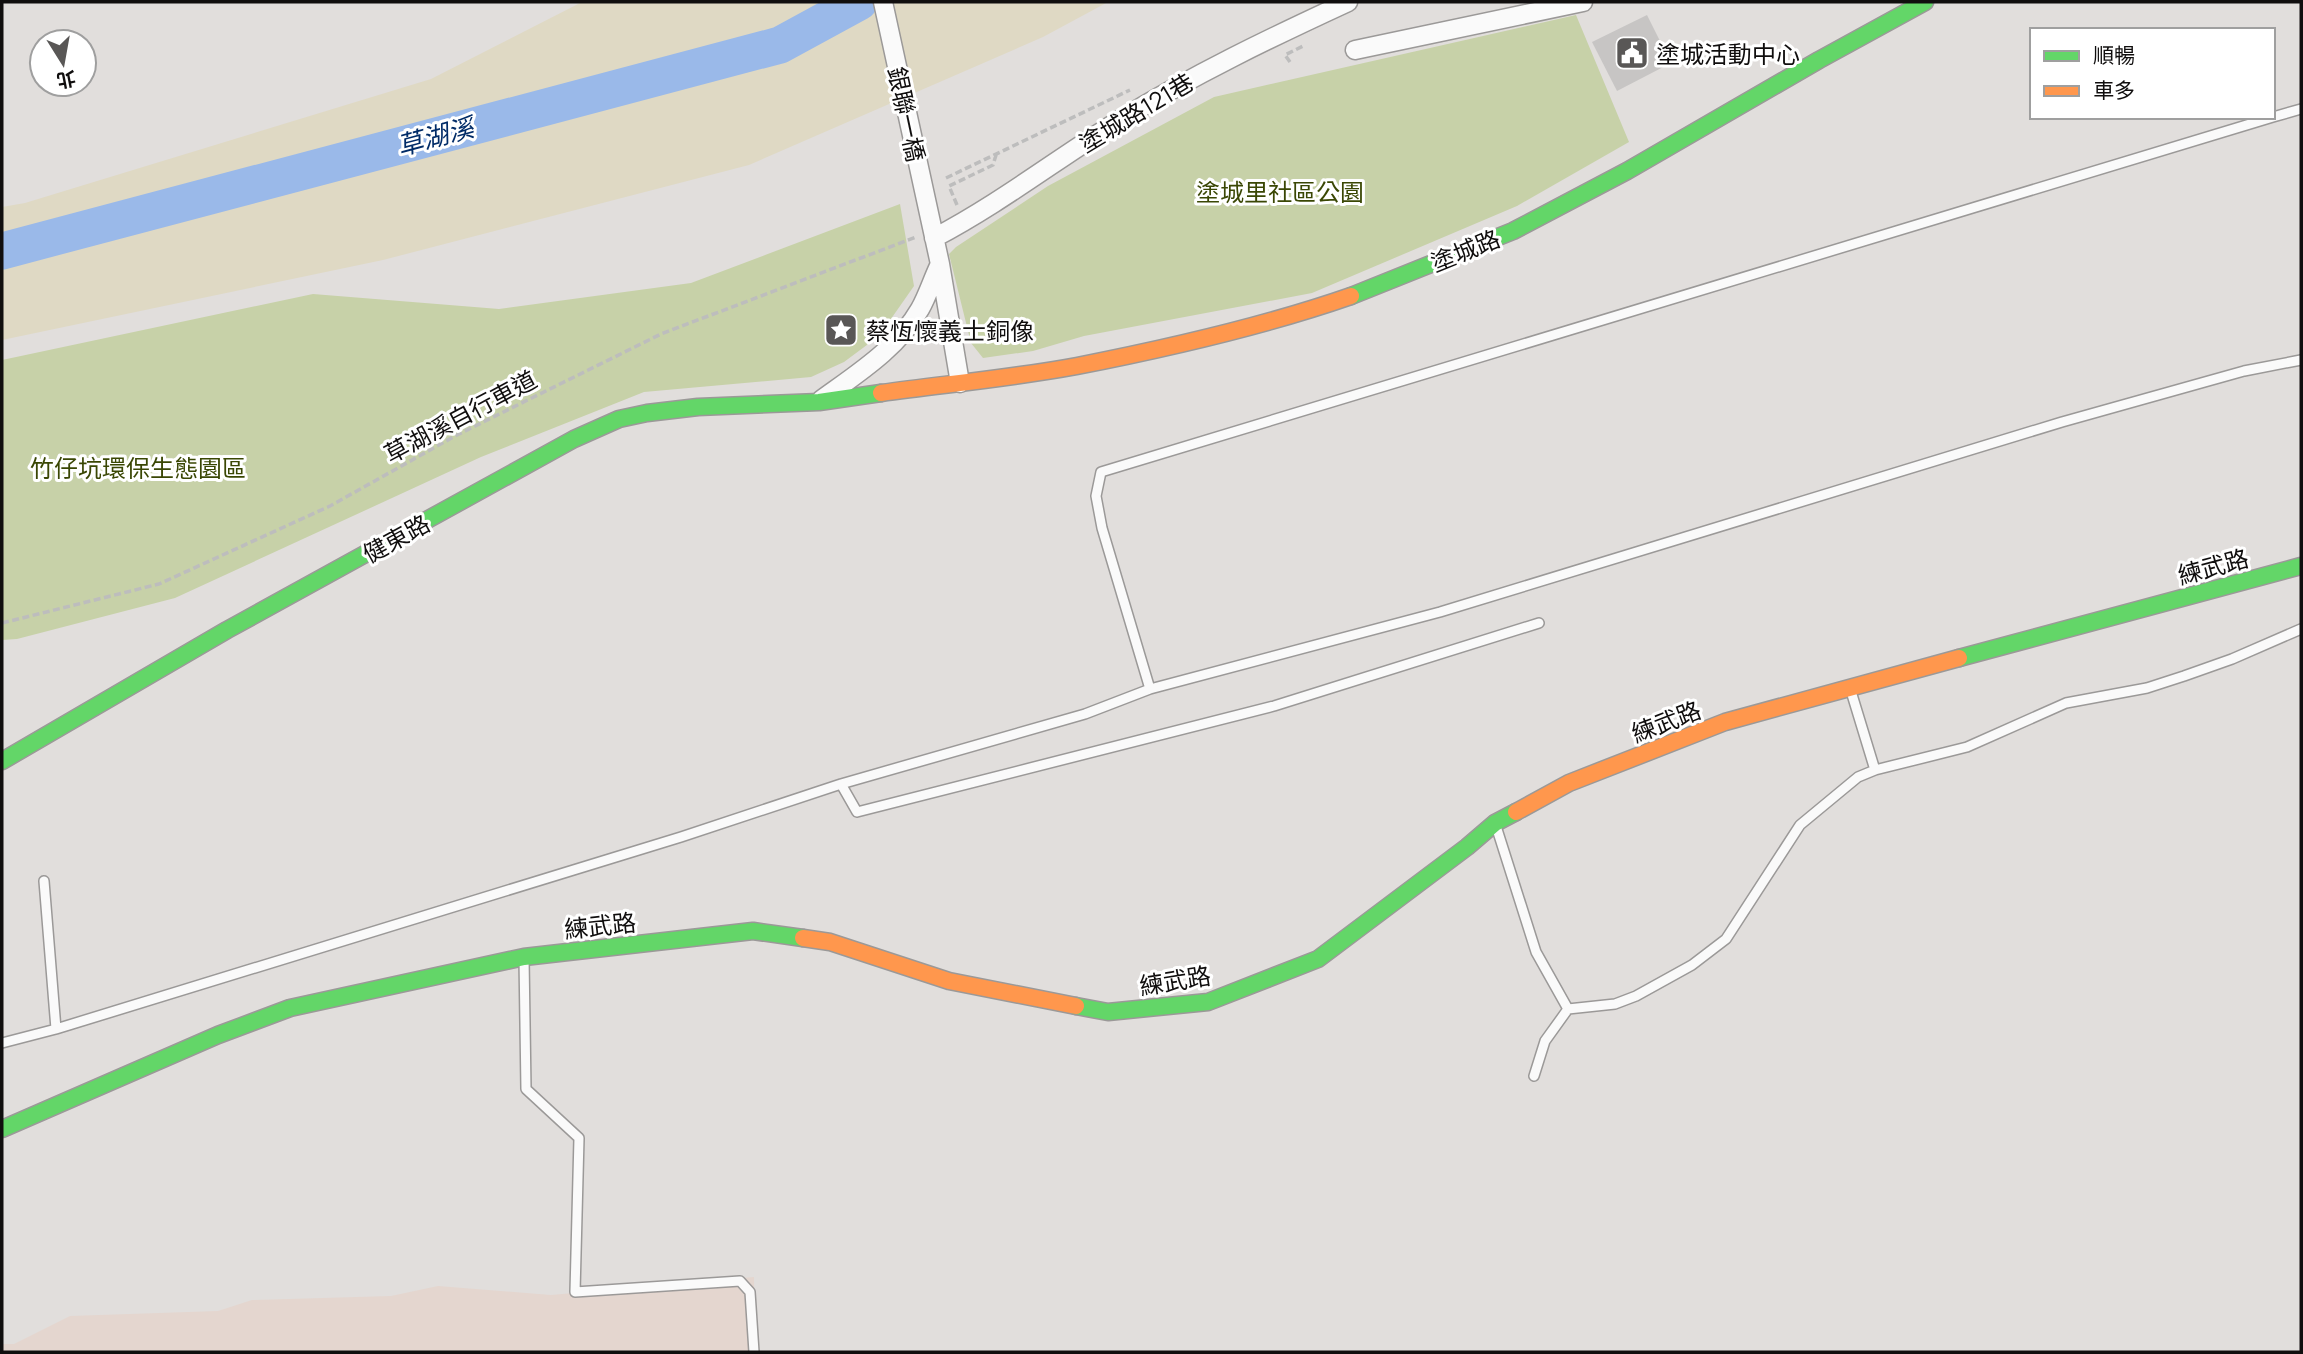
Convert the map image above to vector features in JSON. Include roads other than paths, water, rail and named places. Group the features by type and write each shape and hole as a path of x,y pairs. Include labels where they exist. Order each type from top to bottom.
{"street":[{"name":"銀聯一橋","path":"883,2 932,232"},
{"name":"塗城路121巷","path":"932,232 987,208 1080,145 1198,75 1252,46 1348,2"},
{"path":"1355,50 1583,2"},
{"name":"塗城路","path":"960,383 1075,366 1187,342 1308,311 1359,293 1513,231 1627,171 1925,2"},
{"path":"932,232 960,383"},
{"path":"819,402 869,366 901,337 921,308 940,264"},
{"name":"健東路","path":"2,761 227,630 601,426 647,413 698,407 819,402 960,383"},
{"name":"練武路","path":"2,1129 218,1035 290,1008 524,957 753,932 830,942 949,981 1108,1012 1208,1002 1318,959 1495,823 1569,783 1725,722 2301,566"}],"lane":[{"path":"2275,116 2301,109"},
{"path":"1150,688 1102,528 1096,496 1101,472 2266,119"},
{"path":"2,1043 56,1029 667,841 841,784 1085,715 1150,688 1440,612 2062,422 2244,371 2301,360"},
{"path":"841,784 856,812 1274,706 1539,623"},
{"path":"1534,1076 1545,1041 1568,1009 1615,1004 1636,996 1700,959 1726,939 1800,825 1858,777 1875,770 1967,747 2066,703 2147,688 2184,676 2232,659 2301,629"},
{"path":"1849,687 1875,770"},
{"path":"1495,823 1536,952 1568,1009"},
{"path":"44,881 56,1029"},
{"path":"524,957 526,1089 579,1138 575,1292 740,1281 750,1292 754,1352"}],"waterway":[{"name":"草湖溪","path":"2,251 780,45 859,2"}],"place":[{"name":"塗城活動中心","path":"1632,53"},
{"name":"蔡恆懷義士銅像","path":"841,330"}],"park label":[{"name":"塗城里社區公園","path":"1280,191"},
{"name":"竹仔坑環保生態園區","path":"138,467"}]}
